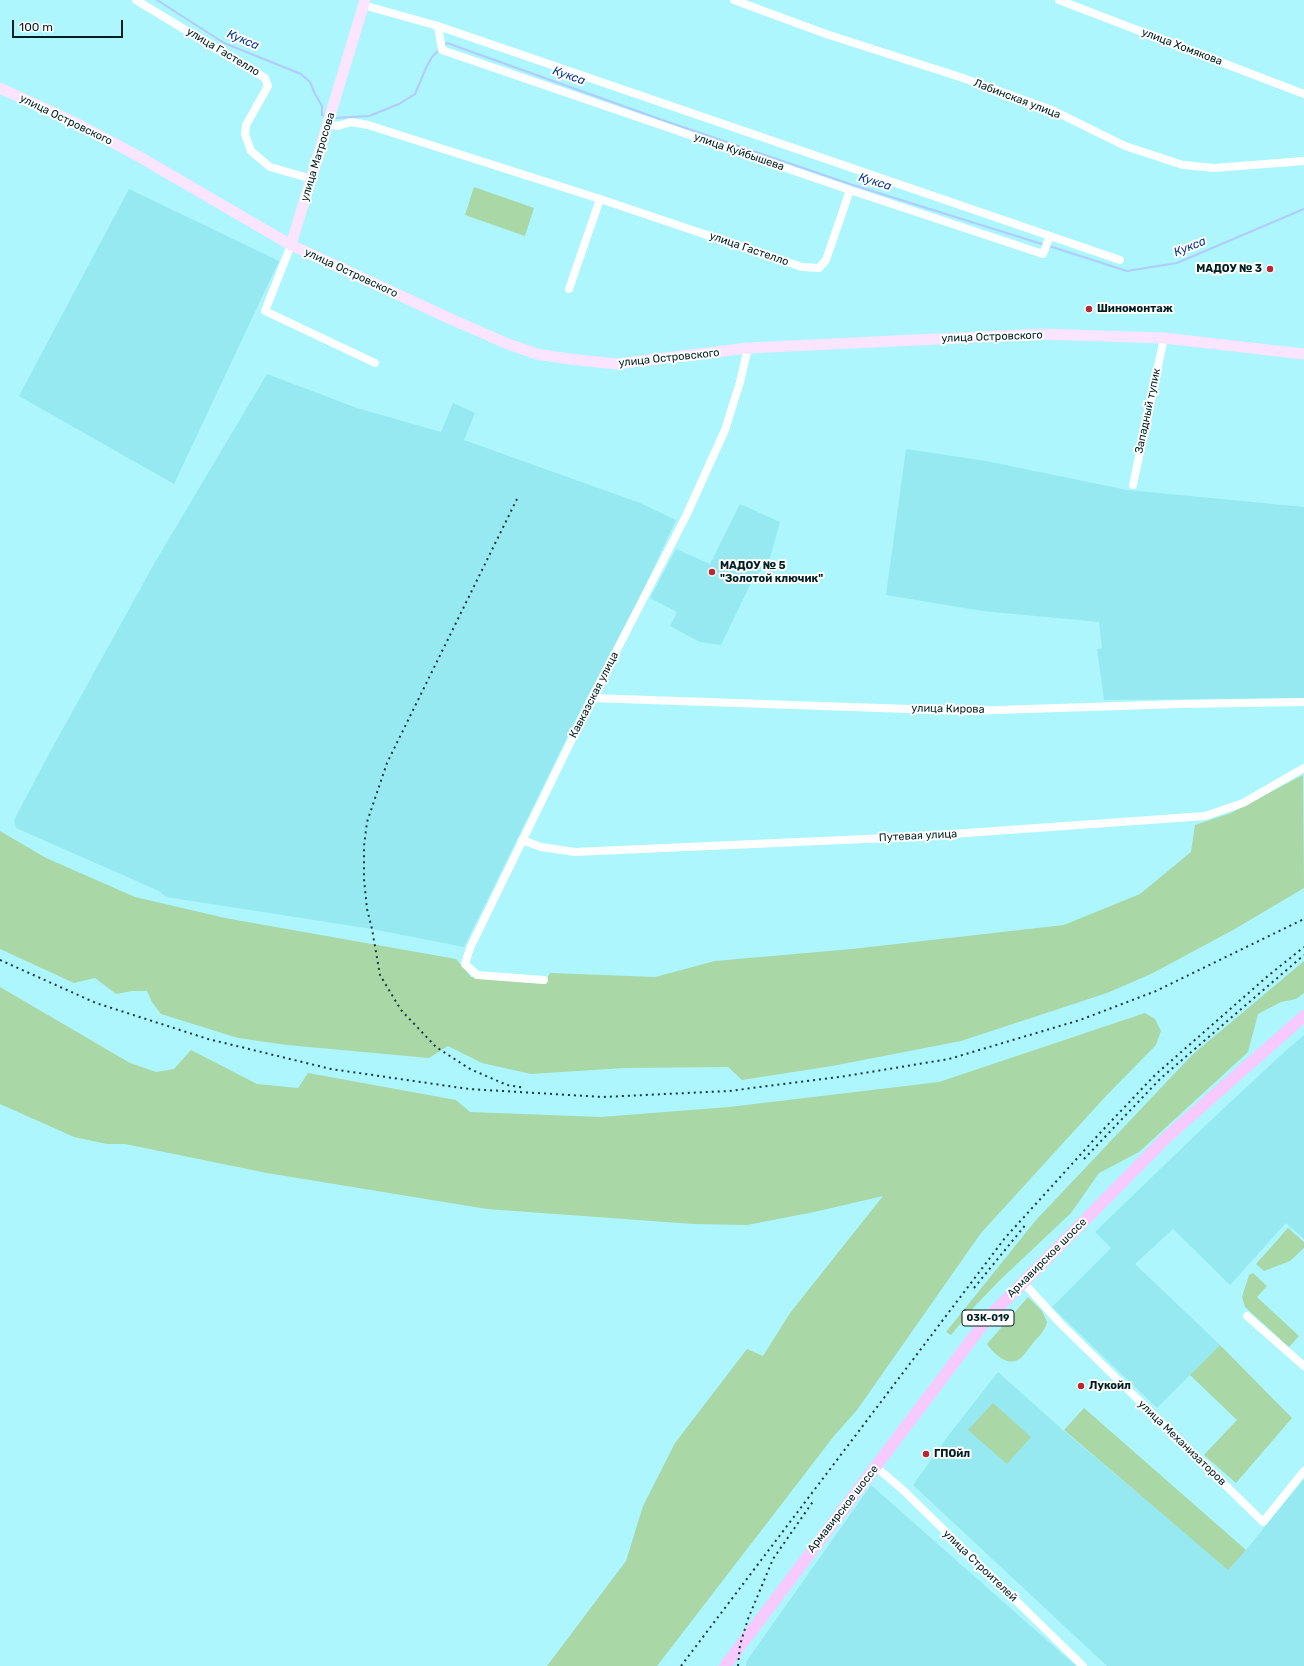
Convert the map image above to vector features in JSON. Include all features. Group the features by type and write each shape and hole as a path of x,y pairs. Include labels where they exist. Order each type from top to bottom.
{"main road":[{"name":"Армавирское шоссе","path":"725,1666 876,1467 968,1342 987,1319 1167,1137 1304,1016"}],"street":[{"name":"улица Гастелло","path":"136,0 265,78 268,86 246,125 245,134 251,150 270,167 312,179"},
{"name":"Лабинская улица","path":"734,0 826,34 960,77 1052,110 1125,146 1183,165 1214,168 1304,161"},
{"name":"улица Хомякова","path":"1059,0 1304,94"},
{"name":"улица Матросова","path":"364,3 291,246 265,311 375,363"},
{"name":"улица Куйбышева","path":"364,3 438,26 1048,243 1120,260"},
{"name":"улица Куйбышева","path":"438,26 442,50 850,190 1043,254 1048,243"},
{"name":"улица Островского","path":"0,88 76,123 138,156 291,246 466,326 508,344 537,354 616,364 748,348 1041,334 1164,338 1304,354"},
{"name":"улица Гастелло","path":"329,119 338,126 351,122 368,125 600,199 802,267 819,268 826,260 850,190"},
{"path":"569,289 600,199"},
{"name":"Западный тупик","path":"1133,485 1164,338"},
{"name":"Кавказская улица","path":"544,980 477,975 465,964 470,948 592,698 686,516 722,437 740,382 748,348"},
{"name":"улица Кирова","path":"592,698 966,711 1181,704 1304,702"},
{"name":"Путевая улица","path":"522,840 541,847 575,852 910,836 1205,816 1243,803 1304,768"},
{"name":"улица Механизаторов","path":"1023,1282 1059,1322 1263,1522 1304,1472"},
{"path":"1247,1316 1304,1366"},
{"name":"улица Строителей","path":"876,1467 908,1495 1082,1666"}],"shaded area":[{"path":"129,189 279,261 174,484 19,396"},
{"path":"267,374 357,408 441,432 453,403 475,413 464,440 640,503 676,520 633,612 583,705 464,947 372,929 166,897 159,891 16,828 14,820 50,752 154,564"},
{"path":"906,449 986,461 1127,490 1304,507 1304,698 1104,700 1097,649 1102,648 1099,622 983,611 886,595"},
{"name":"МАДОУ № 5 \"Золотой ключик\"","path":"740,504 780,522 769,562 753,579 721,645 700,642 670,626 677,612 650,598 676,549 710,564"},
{"path":"1304,1035 1304,1239 1286,1223 1230,1285 1173,1229 1135,1264 1220,1345 1157,1408 1052,1307 1111,1248 1095,1232 1207,1124"},
{"path":"998,1372 1064,1431 1228,1569 1246,1550 1304,1479 1304,1666 1107,1666 913,1485 948,1436"},
{"path":"871,1485 1077,1666 746,1666 746,1662"}],"green space":[{"path":"474,187 534,208 525,236 465,215"},
{"path":"1303,775 1304,888 1233,930 1151,974 1107,993 961,1041 832,1066 742,1080 728,1067 624,1068 531,1074 482,1063 448,1046 429,1058 287,1045 238,1038 161,1014 152,1002 147,991 132,991 116,994 95,978 74,983 0,949 0,831 46,858 135,897 225,918 456,959 471,977 544,984 550,973 655,977 715,961 852,949 1064,925 1140,894 1191,852 1195,825 1231,813"},
{"path":"1304,961 1304,993 1296,999 1281,1002 1258,1014 1248,1052 1139,1152 1099,1173 1071,1213 999,1281 975,1306 951,1335 946,1332 1036,1220 1192,1055"},
{"path":"0,987 130,1063 156,1072 174,1069 191,1050 257,1084 298,1088 308,1073 456,1100 470,1112 601,1117 729,1107 939,1082 1145,1013 1155,1019 1161,1031 1156,1045 1106,1096 981,1233 857,1410 834,1436 657,1666 547,1666 626,1561 643,1506 675,1443 747,1349 763,1356 790,1313 883,1196 814,1212 747,1225 693,1224 487,1209 267,1173 125,1144 107,1144 74,1137 0,1104"},
{"path":"1288,1228 1304,1242 1304,1248 1290,1261 1264,1271 1256,1264"},
{"path":"1253,1273 1267,1286 1257,1297 1299,1336 1289,1347 1245,1307 1242,1297 1249,1275"},
{"path":"1028,1297 1042,1311 1047,1322 1045,1328 1021,1358 1016,1361 1006,1361 993,1352 987,1344"},
{"path":"1220,1345 1292,1418 1236,1483 1204,1455 1237,1420 1190,1375"},
{"path":"993,1403 1031,1437 1007,1464 968,1430"},
{"path":"1084,1408 1246,1550 1228,1570 1064,1430"}],"waterway":[{"name":"Кукса","path":"157,0 224,43 301,74 310,82 322,106 322,115 325,116"},
{"name":"Кукса","path":"443,46 447,43 665,121 853,185 1045,245"},
{"name":"Кукса","path":"334,118 369,116 399,104 415,94 426,68 432,57 438,51"},
{"name":"Кукса","path":"1049,246 1127,271 1177,263 1304,209"}],"railway":[{"path":"517,499 387,763 367,822 364,846 364,879 367,909 380,975 401,1010 436,1047 470,1069 507,1085 525,1088"},
{"path":"0,960 96,1003 208,1039 331,1069 469,1089 603,1097 729,1091 846,1076 949,1059 1080,1020 1156,991 1304,919"},
{"path":"681,1666 1005,1238 1155,1075 1269,975 1304,947"},
{"path":"1084,1159 1161,1078 1304,955"},
{"path":"974,1288 1027,1223"},
{"path":"738,1666 740,1645 748,1619 773,1559 814,1500"}],"place":[{"name":"МАДОУ № 3","path":"1270,269"},
{"name":"Шиномонтаж","path":"1089,309"},
{"name":"МАДОУ № 5 \"Золотой ключик\"","path":"712,572"},
{"name":"Лукойл","path":"1081,1386"},
{"name":"ГПОйл","path":"926,1454"}]}
